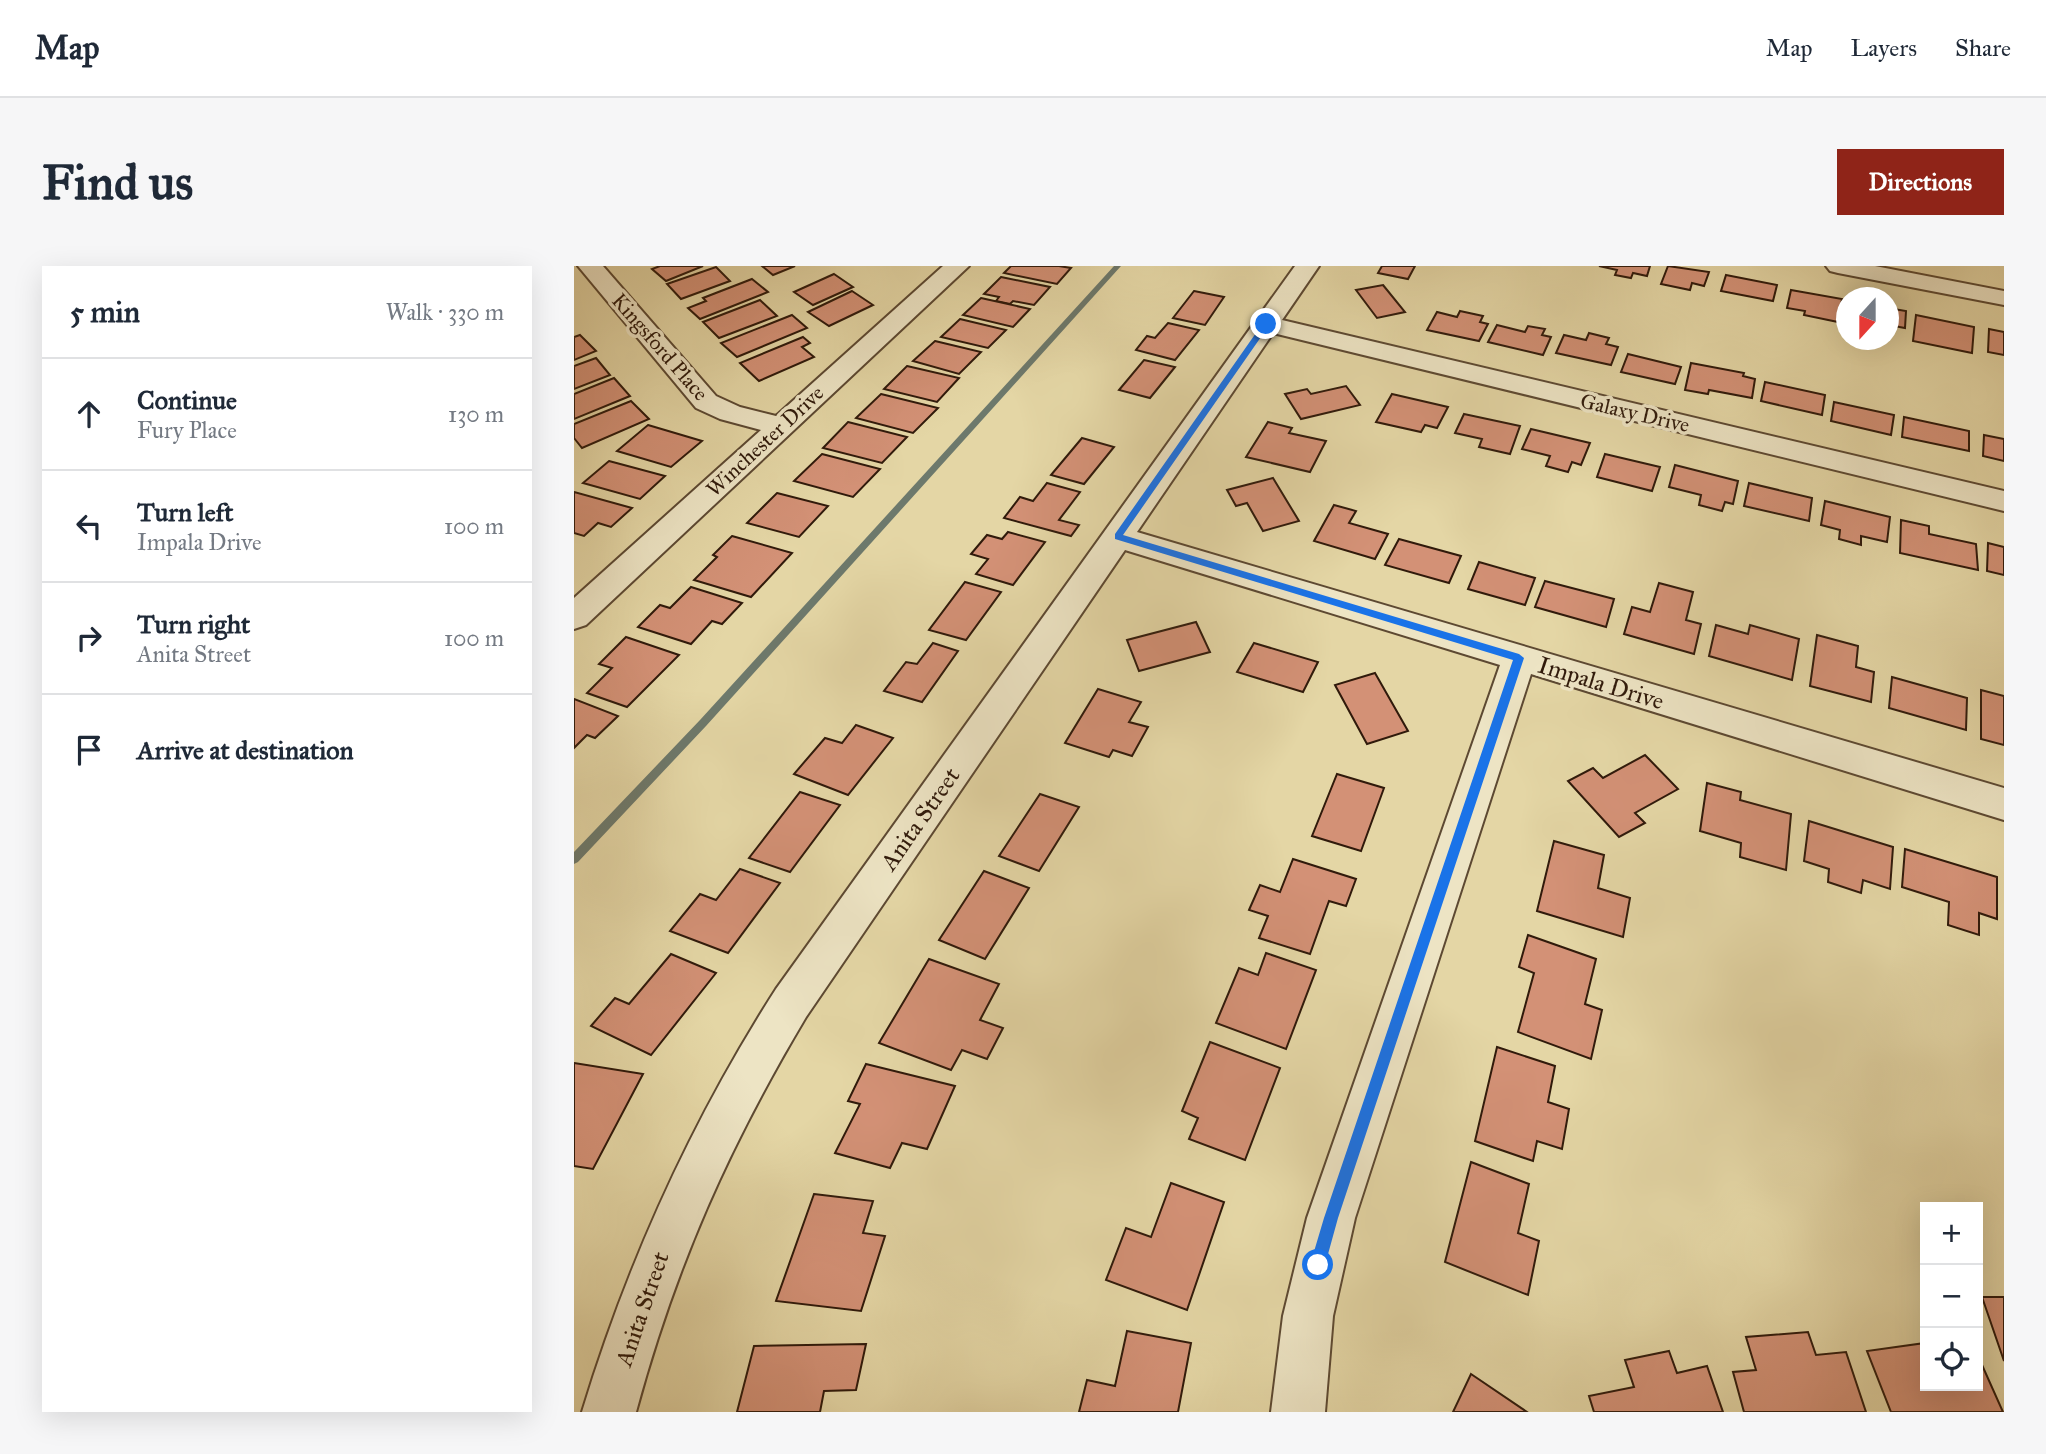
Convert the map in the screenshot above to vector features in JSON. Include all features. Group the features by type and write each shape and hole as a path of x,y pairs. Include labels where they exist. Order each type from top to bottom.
{"street":[{"name":"Kingsford Place","path":"590,266 706,402 730,413 780,426"},
{"name":"Winchester Drive","path":"574,617 954,266"},
{"name":"Anita Street","path":"609,1412 659,1256 684,1196 713,1135 758,1055 791,1003 1307,266"},
{"path":"1838,266 2004,298"},
{"name":"Galaxy Drive","path":"1266,324 2004,501"},
{"name":"Impala Drive","path":"1118,537 2004,804"},
{"path":"1298,1412 1308,1315 1331,1218 1519,658"}],"building":[{"path":"660,266 703,266 666,281 652,269"},
{"path":"762,266 795,266 773,275"},
{"path":"1011,266 1071,268 1057,284 1004,273"},
{"path":"1382,266 1415,266 1408,279 1378,273"},
{"path":"1599,266 1650,266 1647,276 1633,273 1631,278 1615,275 1617,270"},
{"path":"1668,266 1709,272 1704,286 1692,283 1690,290 1661,284"},
{"path":"716,267 730,281 681,299 667,284"},
{"path":"834,274 853,287 813,305 794,292"},
{"path":"1726,275 1777,285 1773,301 1721,291"},
{"path":"1001,277 1050,287 1034,305 1013,301 1010,304 996,301 999,297 984,294"},
{"path":"752,279 768,292 700,319 688,308 706,301 703,298"},
{"path":"1383,285 1405,312 1377,318 1356,290"},
{"path":"1791,290 1836,298 1836,322 1804,315 1805,311 1787,308"},
{"path":"852,291 873,305 829,326 808,312"},
{"path":"1194,291 1224,297 1205,325 1173,318"},
{"path":"981,298 1030,309 1013,327 963,315"},
{"path":"760,300 777,316 719,338 703,322"},
{"path":"1899,310 1906,311 1905,328 1899,327"},
{"path":"1460,311 1483,316 1480,322 1488,324 1479,341 1427,330 1437,312 1457,317"},
{"path":"792,315 807,328 737,357 721,343"},
{"path":"1916,315 1974,327 1972,353 1913,341"},
{"path":"960,319 1006,330 988,348 941,337"},
{"path":"1168,323 1199,330 1175,360 1136,350 1147,336 1155,338"},
{"path":"1497,325 1525,332 1528,326 1545,329 1542,335 1551,337 1543,355 1488,342"},
{"path":"1989,329 2004,332 2004,355 1988,352"},
{"path":"1589,333 1609,338 1606,344 1618,347 1611,365 1556,353 1564,335 1586,340"},
{"path":"580,335 596,351 574,360 574,337"},
{"path":"803,337 810,343 802,347 814,357 759,381 740,363"},
{"path":"935,341 981,352 959,374 913,361"},
{"path":"1628,354 1681,367 1675,384 1621,372"},
{"path":"596,358 610,375 574,389 574,366"},
{"path":"1144,360 1175,367 1150,398 1119,390"},
{"path":"1691,363 1744,373 1743,376 1755,379 1752,398 1709,390 1708,394 1685,390"},
{"path":"907,366 959,378 937,402 884,389"},
{"path":"614,378 630,396 574,419 574,394"},
{"path":"1765,382 1825,395 1822,415 1761,401"},
{"path":"1346,386 1360,405 1301,419 1285,394 1307,389 1311,394"},
{"path":"881,394 938,408 913,433 856,418"},
{"path":"1392,394 1448,407 1437,428 1425,425 1421,432 1376,422"},
{"path":"631,401 649,419 582,448 574,438 574,424"},
{"path":"1834,402 1894,415 1891,435 1831,421"},
{"path":"1464,414 1520,426 1510,454 1479,447 1482,439 1455,433"},
{"path":"1904,417 1969,431 1969,451 1902,437"},
{"path":"848,422 907,437 882,463 823,448"},
{"path":"1268,422 1292,428 1289,433 1326,441 1310,472 1246,457"},
{"path":"648,425 702,441 671,467 617,451"},
{"path":"1531,429 1590,443 1581,465 1572,462 1568,472 1546,466 1550,456 1522,449"},
{"path":"1984,435 2004,439 2004,461 1983,456"},
{"path":"1082,438 1114,447 1084,484 1051,475"},
{"path":"822,454 880,469 853,497 794,481"},
{"path":"1605,454 1660,467 1652,491 1597,477"},
{"path":"609,461 665,476 640,499 583,483"},
{"path":"1675,465 1738,481 1733,504 1725,502 1722,511 1699,505 1701,495 1669,487"},
{"path":"1273,478 1299,521 1263,531 1247,503 1236,506 1227,490"},
{"path":"1047,483 1080,492 1059,520 1079,525 1071,536 1004,518 1020,497 1033,501"},
{"path":"1749,483 1812,498 1809,521 1744,506"},
{"path":"574,492 632,508 611,527 598,523 584,536 574,533"},
{"path":"777,493 828,506 799,537 747,523"},
{"path":"1825,501 1890,517 1887,542 1861,536 1861,545 1839,539 1840,530 1821,525"},
{"path":"1334,505 1356,511 1349,523 1388,534 1375,559 1314,541"},
{"path":"1901,520 1929,526 1929,534 1976,544 1978,570 1900,553"},
{"path":"1008,532 1045,542 1013,585 976,574 988,559 971,554 987,535 1002,539"},
{"path":"732,536 792,553 751,597 694,580 717,557 713,555"},
{"path":"1399,539 1461,556 1449,583 1385,565"},
{"path":"1988,543 2004,547 2004,575 1987,571"},
{"path":"1479,562 1535,578 1525,605 1468,589"},
{"path":"1545,581 1614,599 1606,627 1535,607"},
{"path":"965,582 1001,592 966,640 929,630"},
{"path":"1659,583 1693,592 1686,620 1701,624 1694,654 1624,634 1632,607 1650,612"},
{"path":"691,587 742,603 722,624 712,621 691,644 638,627 660,605 670,608"},
{"path":"1196,622 1210,652 1139,671 1127,640"},
{"path":"1716,625 1748,634 1750,625 1799,639 1792,680 1709,656"},
{"path":"1817,635 1858,646 1856,667 1874,672 1871,702 1810,686"},
{"path":"626,637 679,655 627,707 587,693 612,668 599,664"},
{"path":"933,643 958,651 922,702 884,691 906,662 917,664"},
{"path":"1254,643 1318,662 1303,692 1237,672"},
{"path":"1375,673 1408,731 1367,744 1335,685"},
{"path":"1892,677 1967,698 1966,730 1889,708"},
{"path":"1098,689 1141,702 1129,722 1148,727 1132,756 1113,750 1109,757 1065,743"},
{"path":"1981,690 2004,696 2004,745 1981,739"},
{"path":"574,699 618,716 595,738 587,735 574,748"},
{"path":"856,725 893,738 848,795 794,774 825,738 842,743"},
{"path":"1645,755 1678,789 1635,813 1645,823 1619,837 1568,781 1593,768 1603,778"},
{"path":"1337,774 1384,788 1361,851 1312,836"},
{"path":"1707,783 1741,792 1740,800 1791,814 1786,870 1740,857 1741,843 1700,831"},
{"path":"800,792 840,805 790,872 749,858"},
{"path":"1040,794 1079,807 1039,871 999,856"},
{"path":"1809,821 1893,847 1890,889 1863,880 1861,893 1828,882 1829,869 1804,861"},
{"path":"1554,841 1604,855 1598,888 1630,898 1623,937 1537,911"},
{"path":"1905,849 1997,877 1997,919 1979,913 1979,935 1948,925 1949,902 1902,887"},
{"path":"1293,859 1356,879 1346,906 1329,901 1310,954 1259,938 1268,916 1249,910 1260,885 1280,892"},
{"path":"740,869 780,883 728,953 670,931 700,894 716,900"},
{"path":"984,871 1029,888 985,959 939,940"},
{"path":"1528,935 1596,959 1585,1004 1602,1010 1591,1059 1518,1032 1534,973 1519,967"},
{"path":"1266,953 1316,970 1286,1049 1216,1023 1239,968 1258,975"},
{"path":"671,954 716,973 651,1055 591,1026 615,998 629,1004"},
{"path":"929,959 999,984 980,1020 1003,1028 987,1059 962,1050 951,1070 879,1043"},
{"path":"1210,1042 1280,1068 1245,1160 1189,1139 1198,1118 1182,1111"},
{"path":"1497,1047 1555,1066 1548,1102 1569,1109 1562,1149 1537,1141 1533,1161 1475,1141"},
{"path":"574,1063 643,1074 593,1169 574,1166"},
{"path":"866,1064 955,1086 927,1149 902,1143 890,1168 835,1153 860,1104 848,1101"},
{"path":"1471,1162 1529,1184 1518,1233 1539,1241 1528,1295 1445,1262"},
{"path":"1171,1183 1224,1202 1187,1310 1106,1280 1126,1228 1151,1237"},
{"path":"814,1194 873,1201 863,1233 885,1236 861,1311 776,1301"},
{"path":"1983,1297 2004,1297 2004,1361 1983,1300"},
{"path":"1127,1331 1191,1343 1178,1412 1079,1412 1087,1380 1115,1386"},
{"path":"1808,1332 1816,1355 1846,1352 1866,1412 1744,1412 1733,1372 1756,1370 1746,1337"},
{"path":"866,1344 856,1390 824,1391 820,1412 737,1412 754,1346"},
{"path":"1920,1344 1920,1391 1983,1391 1983,1367 2003,1412 1891,1412 1867,1351"},
{"path":"1669,1351 1677,1373 1707,1366 1723,1412 1594,1412 1589,1396 1634,1387 1625,1360"},
{"path":"1471,1374 1527,1412 1453,1412"}],"waterway":[{"path":"574,859 703,723 1118,266"}],"route":[{"path":"1266,324 1118,537 1519,658 1331,1218 1318,1265"}]}
